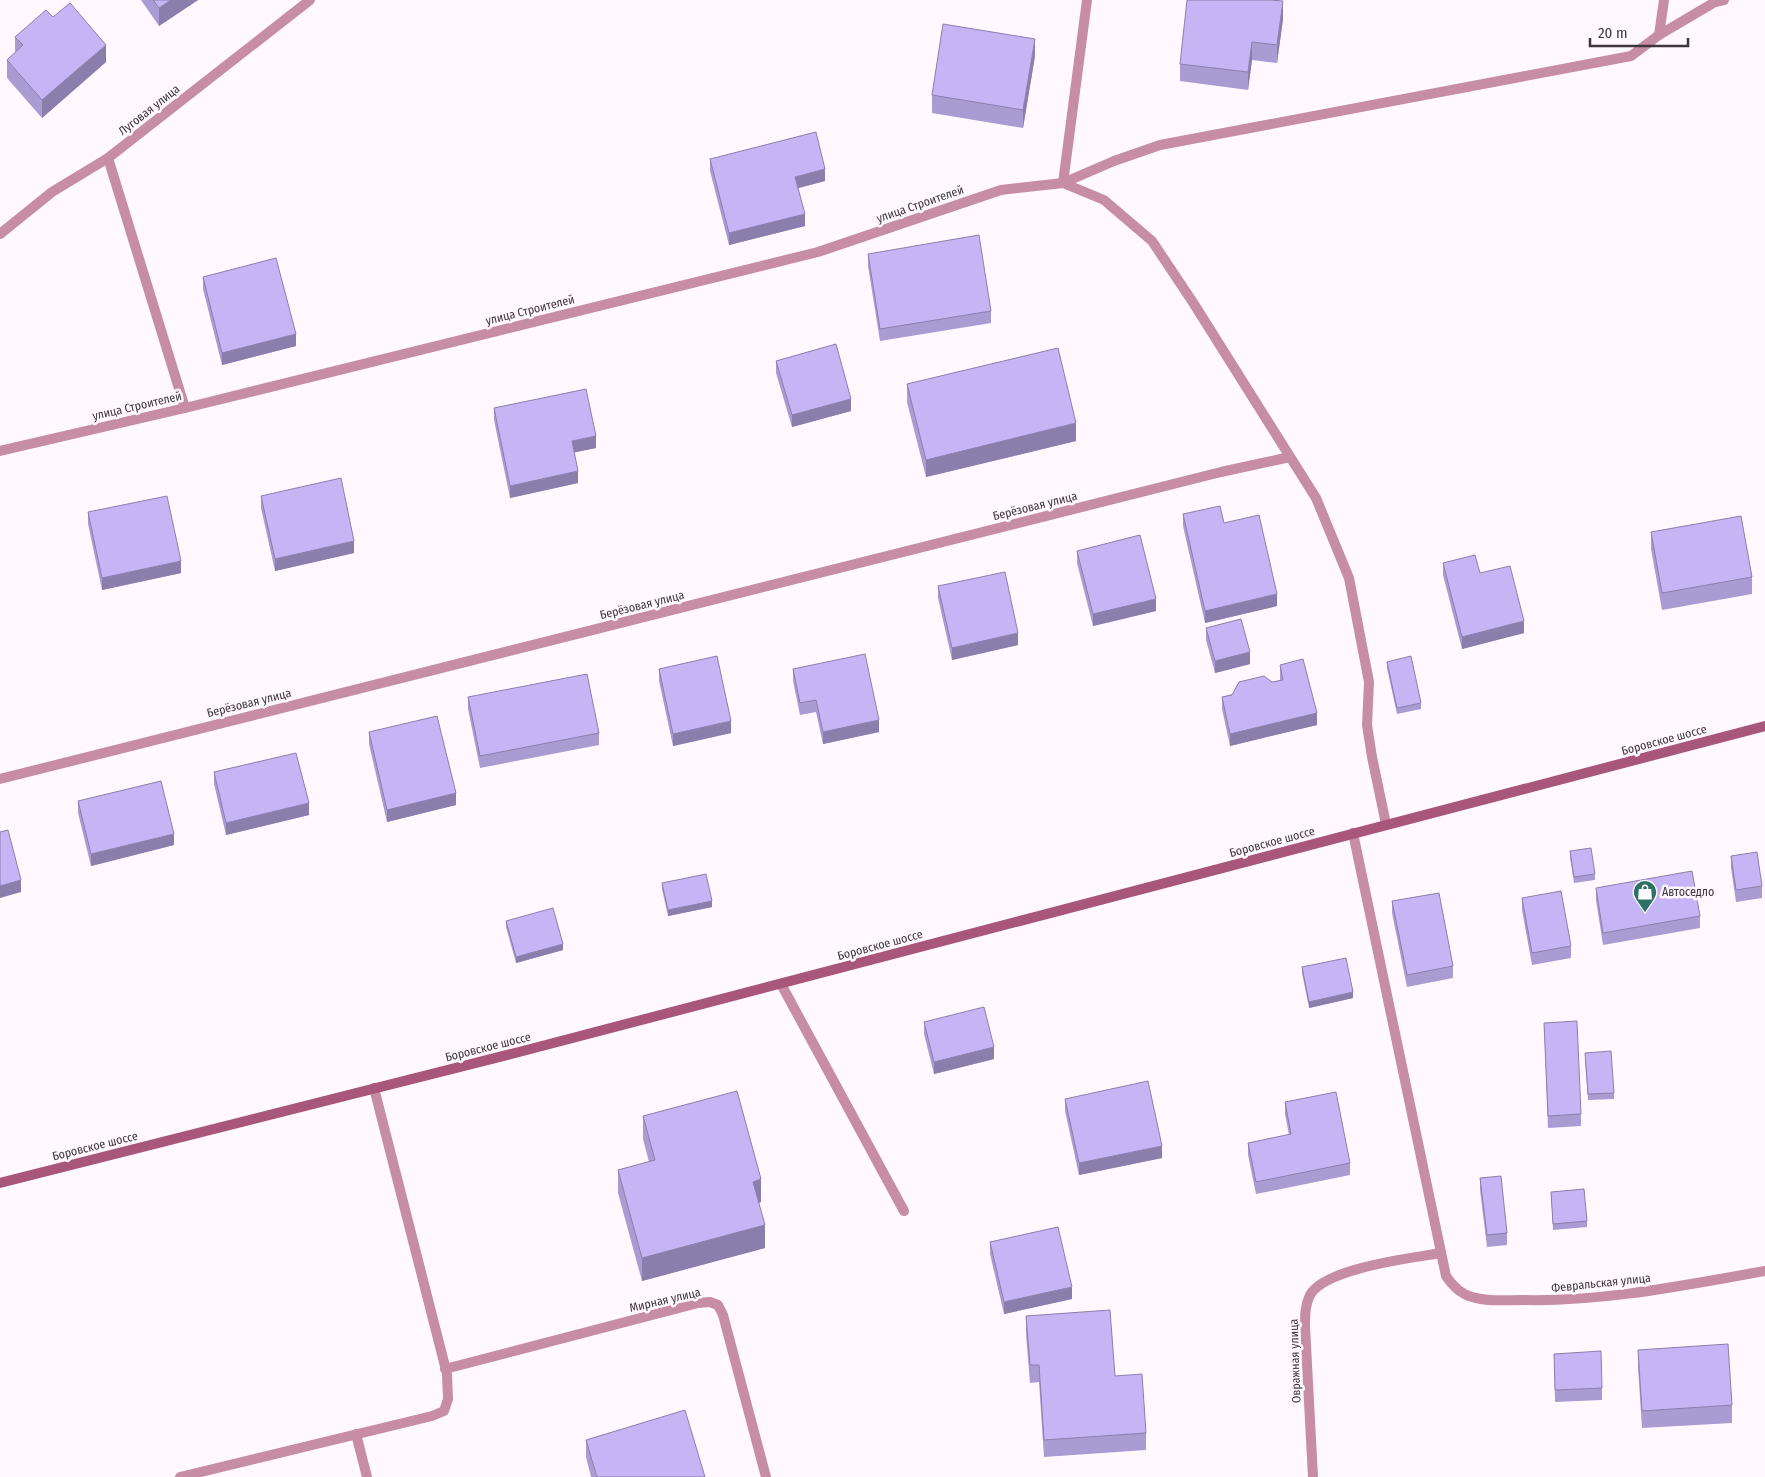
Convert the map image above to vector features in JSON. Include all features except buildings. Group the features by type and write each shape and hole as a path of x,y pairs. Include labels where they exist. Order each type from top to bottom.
{"main road":[{"name":"Боровское шоссе","path":"0,1183 781,984 1765,726"}],"street":[{"name":"Луговая улица","path":"0,234 52,192 99,166 310,0"},
{"path":"1063,183 1087,0"},
{"path":"1659,35 1664,0"},
{"path":"1063,183 1114,160 1160,145 1631,56 1659,35 1715,2 1724,0"},
{"path":"108,158 185,408"},
{"path":"1063,183 1104,200 1152,241 1316,498 1349,578 1369,682 1367,724 1386,824"},
{"name":"улица Строителей","path":"0,451 185,408 818,252 1002,190 1063,183"},
{"name":"Берёзовая улица","path":"0,779 1290,457"},
{"path":"1353,833 1441,1253"},
{"path":"781,984 904,1211"},
{"path":"180,1477 432,1416 444,1411 448,1399 445,1369 374,1088"},
{"name":"Февральская улица","path":"1441,1253 1446,1276 1453,1286 1471,1297 1489,1300 1551,1301 1638,1293 1765,1271"},
{"name":"Овражная улица","path":"1313,1477 1305,1326 1306,1310 1310,1295 1318,1286 1347,1272 1386,1262 1441,1253"},
{"name":"Мирная улица","path":"445,1369 698,1303 710,1302 718,1305 722,1315 766,1477"},
{"path":"356,1434 367,1477"}],"place":[{"name":"Автоседло","path":"1645,913"}]}
